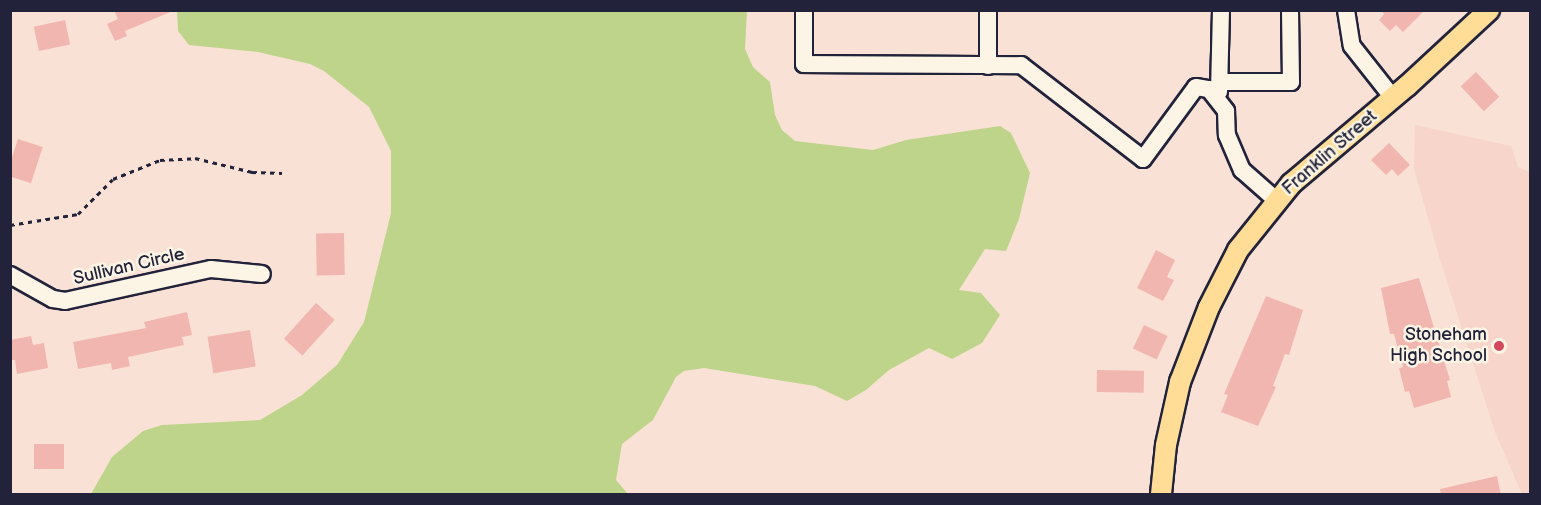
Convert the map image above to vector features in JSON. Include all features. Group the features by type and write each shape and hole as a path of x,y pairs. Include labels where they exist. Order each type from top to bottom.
{"main road":[{"name":"Franklin Street","path":"1161,495 1173,412 1196,338 1230,263 1276,200 1312,164 1393,98 1489,10"}],"street":[{"path":"804,10 804,64 1021,65 1143,159 1196,87 1220,89 1291,82 1290,10"},
{"path":"988,10 988,66"},
{"path":"1221,10 1220,89 1226,111 1227,135 1233,154 1242,170 1276,200"},
{"path":"1346,10 1352,46 1393,98"},
{"name":"Sullivan Circle","path":"10,275 46,296 65,301 206,270 262,273"}],"path":[{"path":"10,225 78,214 113,179 160,160 195,158 252,172 282,173"}],"shaded area":[{"name":"Stoneham High School","path":"1415,125 1511,146 1518,167 1530,172 1530,494 1522,494 1495,432 1440,260 1414,169"}],"green space":[{"path":"177,11 747,11 745,49 753,67 770,82 775,115 782,130 795,141 873,150 906,140 1000,126 1011,133 1030,173 1019,219 1006,251 985,249 959,290 981,293 1000,315 982,343 952,359 929,348 889,370 866,390 847,401 815,386 704,368 684,371 676,377 653,420 622,444 616,480 628,494 91,494 112,457 143,431 162,425 260,420 302,395 337,365 364,322 391,213 391,151 369,107 324,71 310,64 258,52 189,45 178,31"}],"building":[{"path":"114,10 175,10 125,31 127,36 115,41 107,24 118,19"},
{"path":"1381,10 1425,10 1403,32 1396,25 1390,31 1379,20 1384,14"},
{"path":"65,20 70,44 39,51 34,27"},
{"path":"1476,72 1499,97 1484,111 1461,86"},
{"path":"18,139 43,147 31,183 10,176 10,164"},
{"path":"1389,143 1410,165 1398,176 1392,169 1386,175 1371,160"},
{"path":"316,233 344,233 345,275 317,275"},
{"path":"1156,250 1175,260 1167,277 1174,280 1163,301 1137,288"},
{"path":"1419,278 1450,380 1447,381 1451,397 1414,408 1409,391 1405,392 1399,368 1403,367 1394,334 1390,334 1381,288"},
{"path":"1266,296 1303,310 1289,355 1285,354 1273,386 1276,387 1258,426 1221,412 1228,395 1224,394"},
{"path":"316,303 335,320 302,355 284,339"},
{"path":"187,312 192,335 182,337 184,345 128,357 130,366 112,370 111,363 78,369 73,342 146,328 144,322"},
{"path":"1144,325 1168,336 1157,360 1133,349"},
{"path":"250,330 256,367 213,373 208,337"},
{"path":"31,336 33,345 44,343 48,368 17,374 15,360 10,360 10,340"},
{"path":"1097,370 1144,371 1144,393 1097,392"},
{"path":"34,444 64,444 64,469 34,469"},
{"path":"1497,476 1501,495 1441,495 1440,489"}],"place":[{"name":"Stoneham High School","path":"1499,346"}]}
